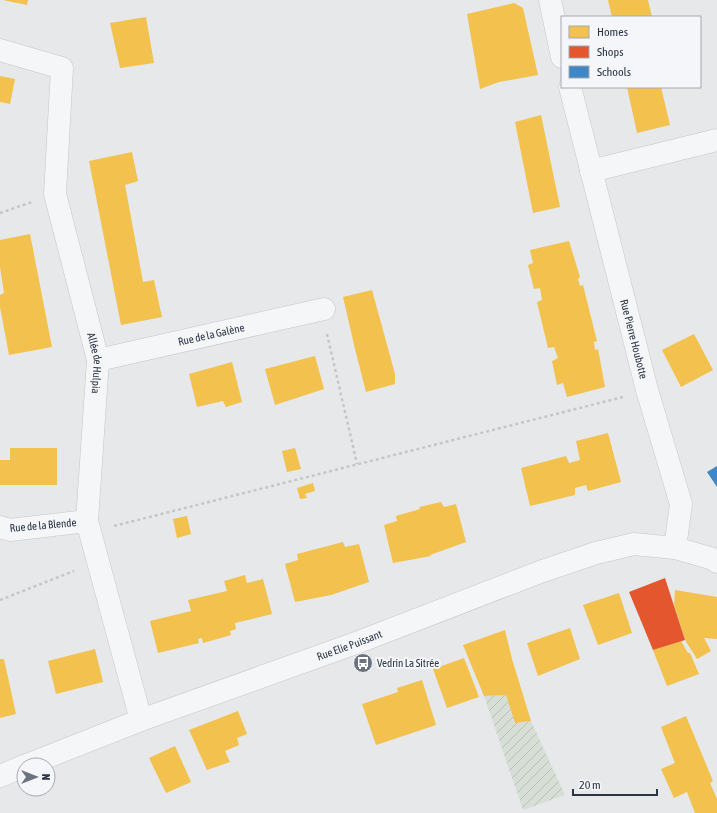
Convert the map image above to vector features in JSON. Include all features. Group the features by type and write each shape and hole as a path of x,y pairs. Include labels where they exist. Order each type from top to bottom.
{"street":[{"path":"550,0 561,52"},
{"name":"Allée de Hulpia","path":"0,50 62,68 55,194 98,360 88,526 141,720"},
{"name":"Rue Pierre Houbotte","path":"570,88 647,390 681,504 675,548"},
{"path":"591,171 717,140"},
{"name":"Rue de la Galène","path":"98,360 324,309"},
{"name":"Rue de la Blende","path":"0,527 10,530 88,526"},
{"name":"Rue Elie Puissant","path":"47,757 141,720 356,643 540,572 596,553 634,544 675,548"},
{"path":"675,548 710,558 717,562"},
{"path":"0,776 16,769"}],"path":[{"path":"0,213 55,194"},
{"path":"324,309 327,333 357,464"},
{"path":"88,526 357,464 647,390"},
{"path":"0,600 98,562"}],"shaded area":[{"path":"506,695 515,723 531,721 565,795 523,810 484,696"}],"building: Homes":[{"path":"3,0 28,0 27,5"},
{"path":"608,0 648,0 652,16 612,16"},
{"path":"514,3 523,8 538,75 499,82 480,89 467,14"},
{"path":"146,17 154,63 120,68 110,23"},
{"path":"0,76 15,79 10,104 0,102"},
{"path":"627,88 661,88 670,125 637,133"},
{"path":"541,115 560,207 533,213 515,122"},
{"path":"132,152 138,181 125,185 143,282 154,280 162,317 121,325 89,161"},
{"path":"30,234 52,347 9,355 0,307 0,295 4,293 0,267 0,240"},
{"path":"569,241 580,277 578,279 580,286 583,285 597,341 594,342 595,350 598,349 605,387 567,397 563,383 557,385 552,361 558,358 554,347 548,348 537,302 542,300 540,288 534,289 528,265 533,263 530,250"},
{"path":"372,290 395,374 395,384 366,392 343,297"},
{"path":"694,334 713,370 681,387 662,350"},
{"path":"315,356 324,389 275,405 265,369"},
{"path":"232,362 242,402 226,407 223,401 197,407 189,374"},
{"path":"608,433 621,482 588,491 586,485 575,488 575,495 530,506 521,468 566,456 569,463 580,460 576,441"},
{"path":"10,448 57,448 57,485 0,485 0,460 10,460"},
{"path":"295,448 301,469 287,472 282,451"},
{"path":"313,483 315,491 305,494 307,498 300,499 297,488"},
{"path":"441,502 444,507 456,504 466,542 430,555 431,556 393,563 384,525 397,521 396,516 420,509 419,507"},
{"path":"187,516 191,534 177,538 173,519"},
{"path":"343,542 345,547 359,544 369,582 331,595 295,602 285,564 298,560 297,554"},
{"path":"245,575 247,583 263,579 272,614 235,623 236,629 230,631 231,635 203,643 202,638 198,639 199,643 158,653 150,621 191,611 188,600 227,591 224,581"},
{"path":"675,590 717,597 717,639 704,638 711,651 697,659 685,640 674,605"},
{"path":"619,593 632,633 598,645 583,605"},
{"path":"570,628 580,659 538,676 527,643"},
{"path":"505,630 512,659 531,721 515,723 506,695 484,696 463,645"},
{"path":"681,641 688,653 690,653 699,674 667,686 653,650"},
{"path":"95,649 103,682 56,694 48,661"},
{"path":"464,658 479,697 447,708 433,669"},
{"path":"0,659 4,659 16,714 0,718"},
{"path":"422,680 436,725 376,745 362,704 398,692 397,688"},
{"path":"238,711 247,734 237,738 239,745 225,751 230,762 207,770 189,730"},
{"path":"686,716 713,781 710,783 717,799 717,813 695,813 687,792 674,798 661,769 675,763 661,727"},
{"path":"175,746 191,782 166,793 149,758"}],"building: Shops":[{"path":"665,578 685,640 653,650 629,592"}],"building: Schools":[{"path":"717,466 717,487 707,472"}],"place":[{"name":"Vedrin La Sitrée","path":"363,663"}]}
